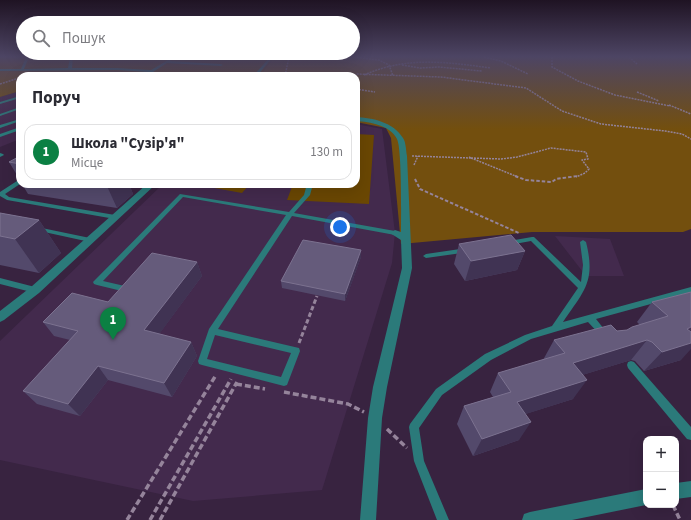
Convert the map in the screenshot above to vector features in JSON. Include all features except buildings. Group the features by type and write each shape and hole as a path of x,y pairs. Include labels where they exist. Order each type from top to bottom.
{"street":[{"path":"360,119 370,120 391,128 401,139 403,156 400,236 407,268 380,387 375,418 368,520"},
{"path":"0,317 35,290 148,188"},
{"path":"679,491 691,489"},
{"path":"530,520 643,498"}],"lane":[{"path":"0,104 16,99"},
{"path":"0,115 16,109"},
{"path":"0,127 16,121"},
{"path":"0,136 16,130"},
{"path":"16,184 1,194 7,198 115,217"},
{"path":"212,331 296,351 284,382 202,361 212,331 291,213 307,195 309,188"},
{"path":"126,289 97,282 182,195 280,213 291,213 400,236"},
{"path":"30,227 90,240"},
{"path":"502,244 532,239 582,288"},
{"path":"555,328 582,288 586,279 588,263 583,242"},
{"path":"426,256 479,248"},
{"path":"0,281 35,290"},
{"path":"443,520 419,461 414,427 439,392 488,357 528,337 691,290"},
{"path":"590,318 608,338"},
{"path":"631,365 691,435"}],"path":[{"path":"471,81 526,88 562,111 600,124 665,131 682,134 691,139"},
{"path":"579,81 615,95 670,106"},
{"path":"360,90 375,92"},
{"path":"637,92 691,114"},
{"path":"403,156 469,157 501,159 517,157 551,148 566,149 586,152 588,159 582,160 589,169 585,173 575,177 556,178 552,182 526,180 469,157"},
{"path":"413,166 418,156"},
{"path":"414,174 415,181 420,189 532,239"},
{"path":"296,351 317,296"},
{"path":"127,520 222,366"},
{"path":"160,520 236,384 240,370"},
{"path":"150,520 240,370"},
{"path":"236,384 266,389"},
{"path":"281,392 348,404"},
{"path":"375,418 419,461"},
{"path":"675,508 680,520"}],"shaded area":[{"path":"0,81 16,81 16,92 0,97"},
{"path":"360,81 691,81 691,229 683,232 532,232 401,244 391,138 386,128 360,123"},
{"path":"16,92 16,141 0,147 0,97"},
{"path":"360,125 382,129 395,233 392,263 322,490 193,501 0,460 0,341 159,188 360,188"},
{"path":"360,134 374,135 369,204 287,200 292,188 360,188"},
{"path":"214,188 246,188 242,193"},
{"path":"555,236 610,239 624,276 586,276"}],"place":[{"name":"Школа \"Сузір'я\"","path":"113,340"}]}
